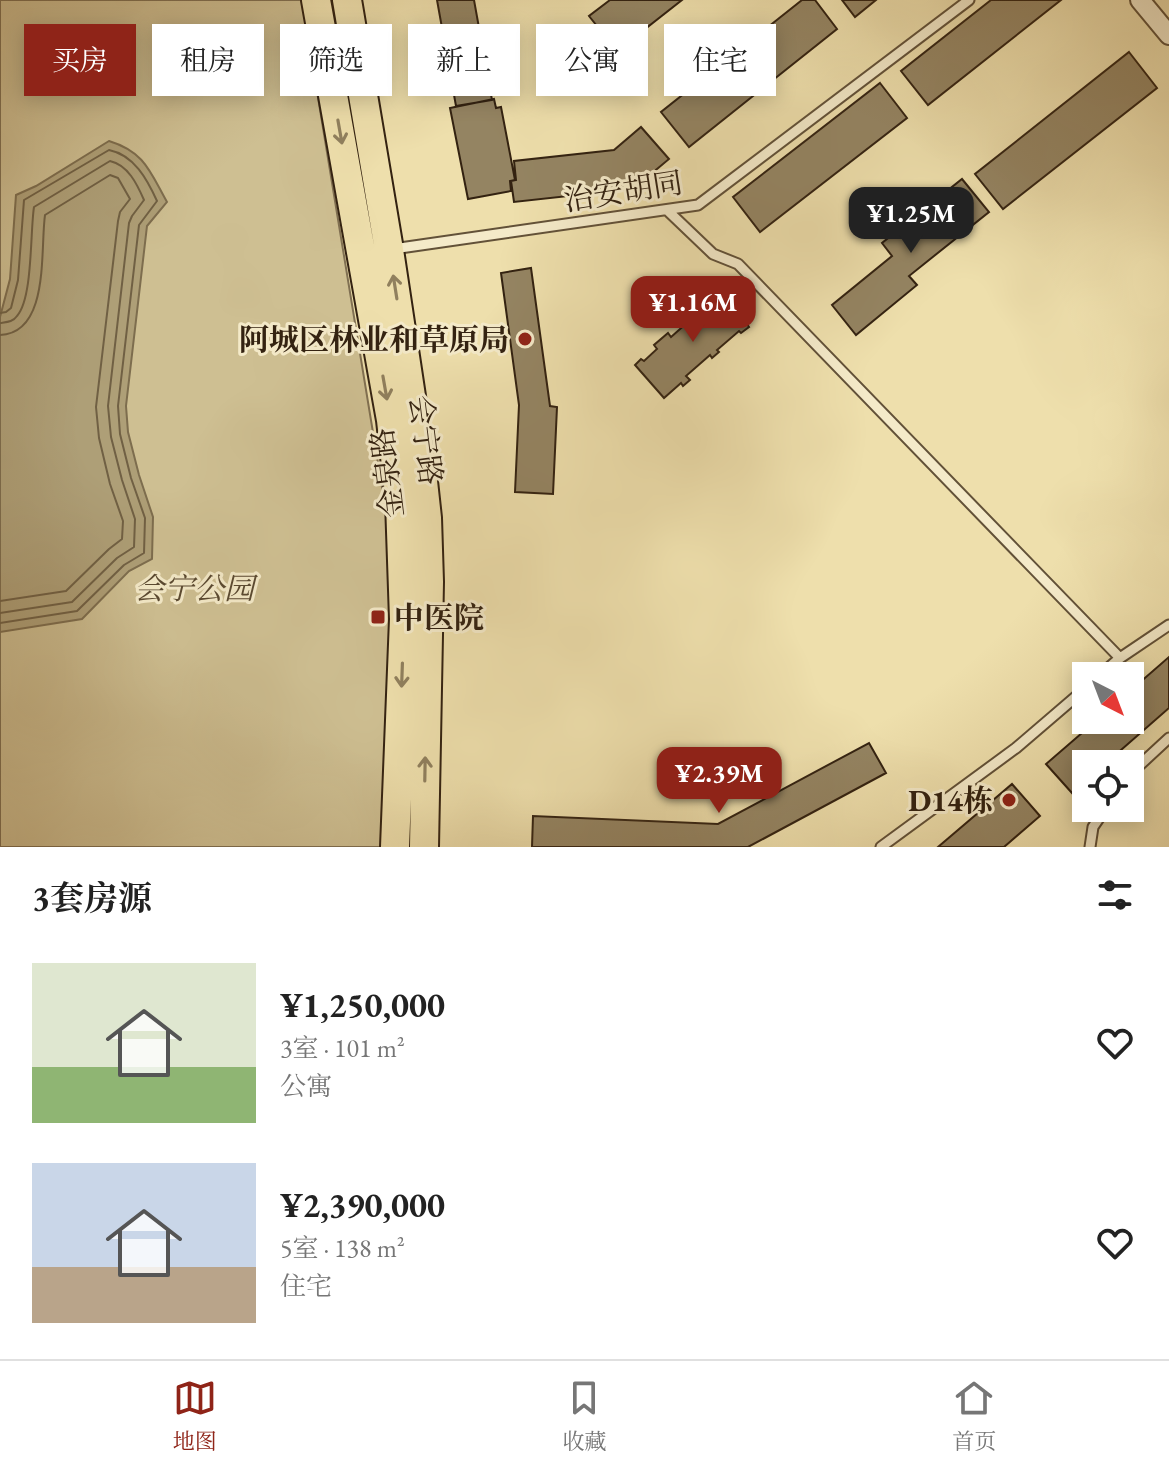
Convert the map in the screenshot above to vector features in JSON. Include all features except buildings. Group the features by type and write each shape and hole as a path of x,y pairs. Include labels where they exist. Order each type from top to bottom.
{"main road":[{"name":"会宁路","path":"316,0 375,252 400,502 404,619 395,847"},
{"name":"金泉路","path":"347,0 375,252 421,463 427,518 429,582 424,847"}],"street":[{"path":"1140,0 1169,35"}],"lane":[{"name":"治安胡同","path":"375,252 698,205 969,0"},
{"path":"667,210 713,254 738,264 1120,658"},
{"path":"1115,662 1169,625"},
{"path":"881,847 1016,748 1072,700"},
{"path":"1144,761 1169,738"},
{"path":"1090,847 1096,822"}],"green space":[{"name":"会宁公园","path":"0,0 302,0 306,24 280,24 280,96 318,96 390,536 389,847 0,847"}],"water":[{"path":"109,141 139,157 167,202 147,226 126,406 128,432 153,517 152,559 129,571 82,619 0,632 0,317 10,279 16,195"}],"place":[{"name":"阿城区林业和草原局","path":"525,339"},
{"name":"中医院","path":"378,617"},
{"name":"D14栋","path":"1009,800"}]}
